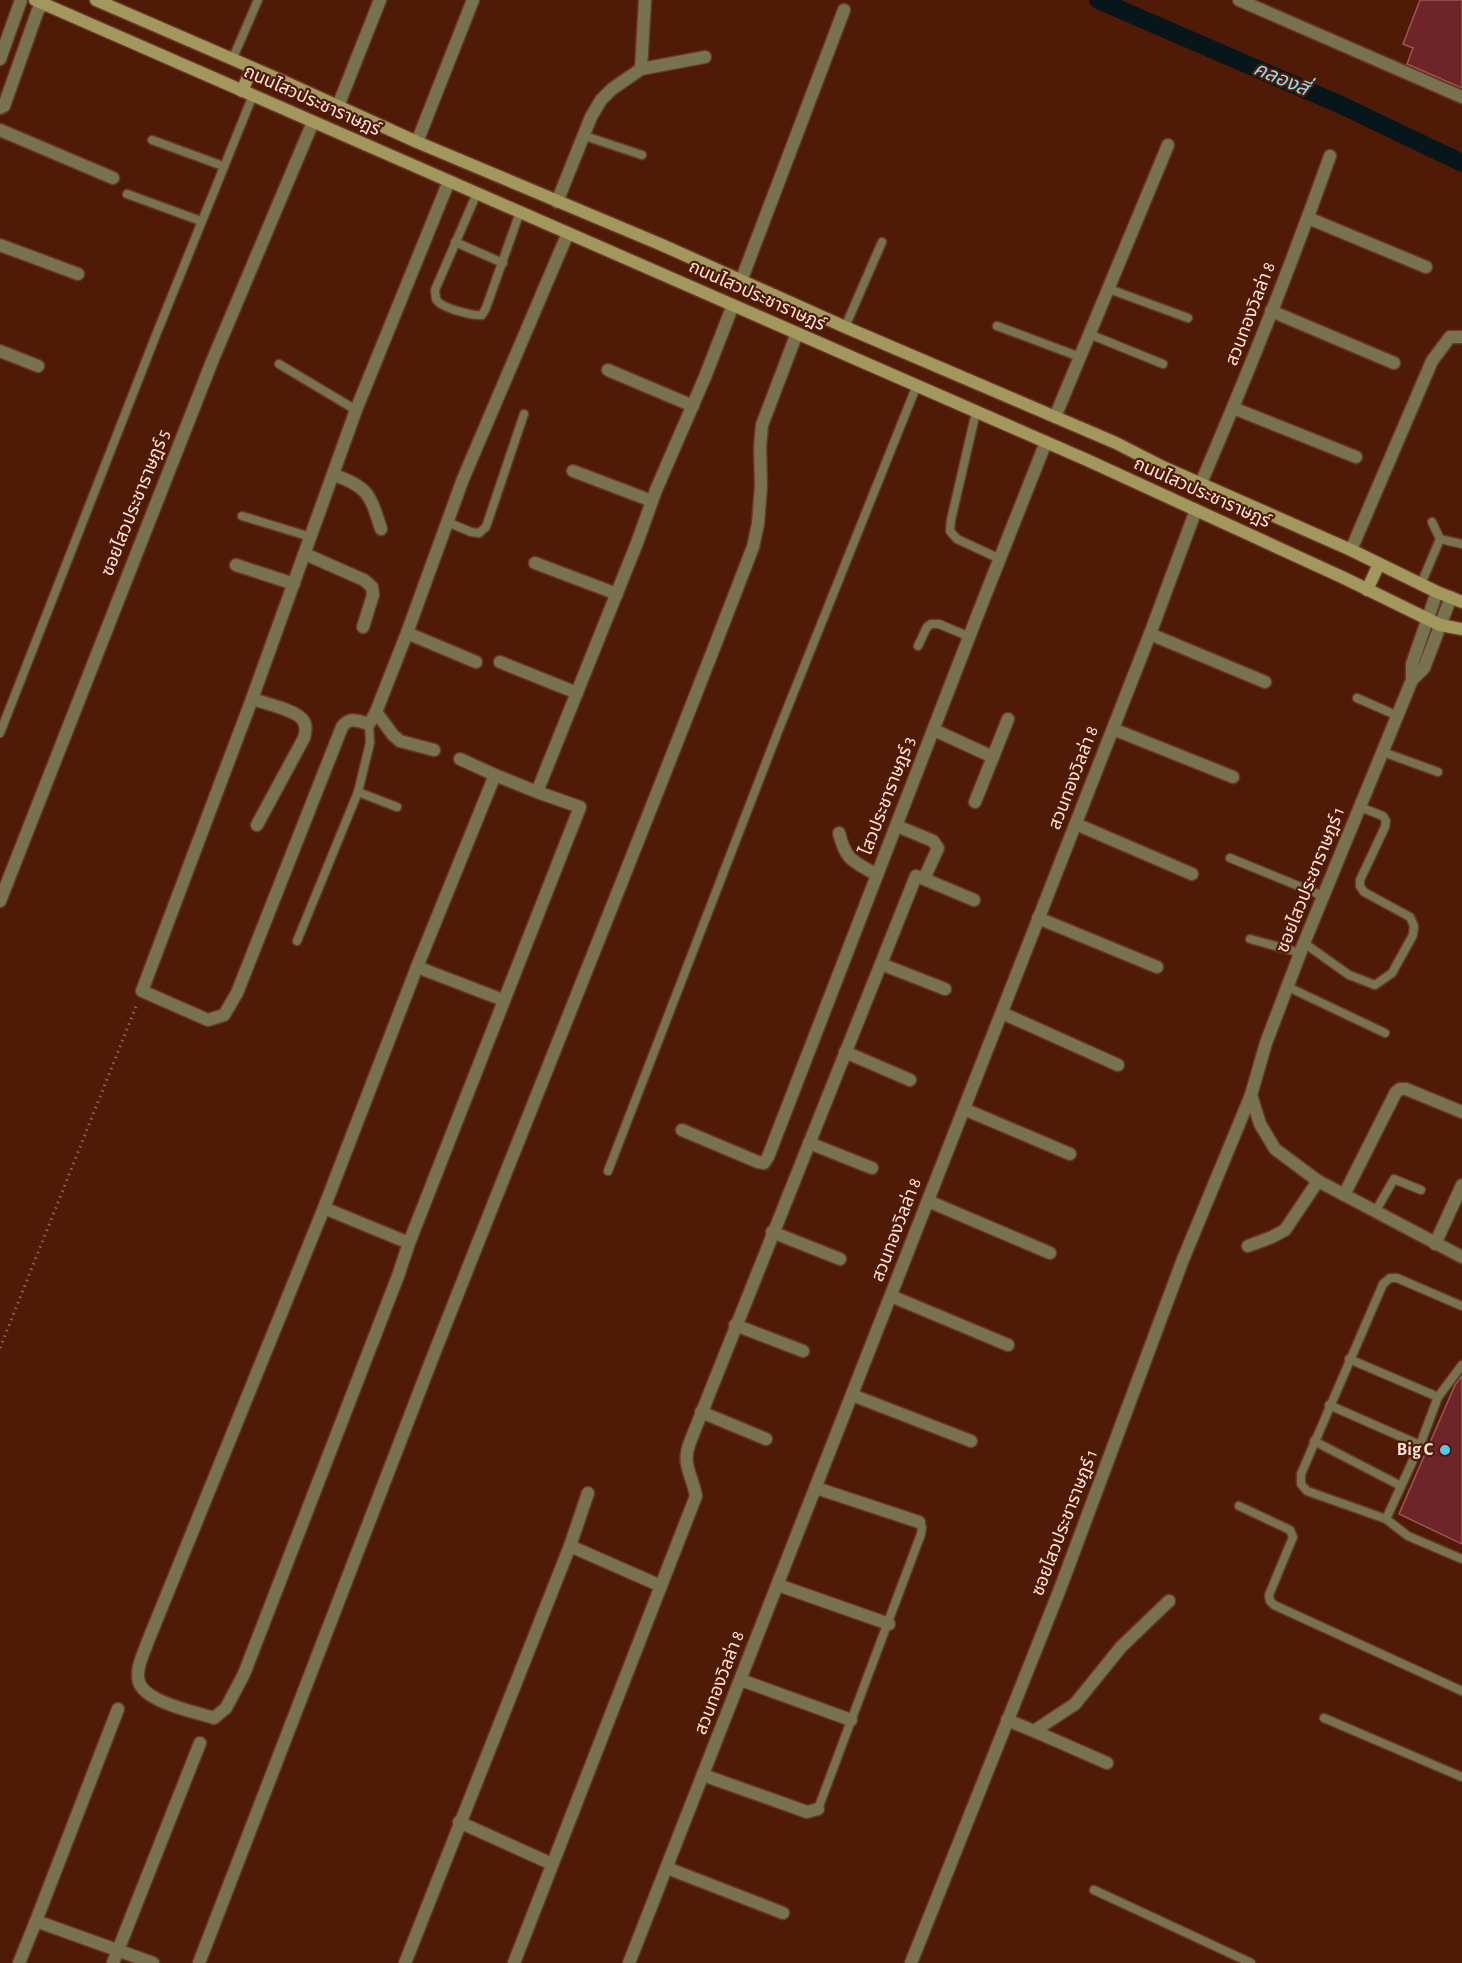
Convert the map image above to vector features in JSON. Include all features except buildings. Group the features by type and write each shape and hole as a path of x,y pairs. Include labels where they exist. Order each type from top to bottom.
{"main road":[{"name":"ถนนไสวประชาราษฎร์","path":"96,0 417,142 652,241 1055,417 1351,550 1437,592 1457,599"},
{"name":"ถนนไสวประชาราษฎร์","path":"40,2 1046,442 1344,578 1426,619 1440,625 1462,629"},
{"path":"248,93 252,68"},
{"path":"1367,591 1379,564"}],"street":[{"path":"0,60 21,0"},
{"path":"338,106 380,0"},
{"path":"417,142 473,0"},
{"path":"641,69 645,0"},
{"path":"1239,0 1462,97"},
{"path":"0,108 4,106 40,2"},
{"path":"741,281 844,10"},
{"path":"557,202 591,117 601,100 612,89 641,69 705,57"},
{"name":"ซอยไสวประชาราษฎร์ 5","path":"0,901 200,392 313,122"},
{"path":"0,130 113,178"},
{"path":"1055,417 1167,145"},
{"name":"สวนทองวิลล่า 8","path":"1201,483 1308,218 1330,156"},
{"path":"449,181 356,410 252,699 142,991 208,1020 224,1015 237,993 342,727 346,721 351,719 369,724 376,712 463,479 568,233"},
{"path":"1308,218 1426,267"},
{"path":"0,245 78,274"},
{"path":"537,792 652,501 733,305"},
{"path":"1271,311 1394,363"},
{"path":"199,1963 430,1365 663,780 753,547 760,505 762,425 797,333"},
{"path":"1351,550 1432,361 1450,337 1462,337"},
{"path":"0,351 38,366"},
{"path":"608,370 693,406"},
{"path":"1233,408 1356,457"},
{"name":"ไสวประชาราษฎร์ 3","path":"682,1130 764,1163 768,1157 1046,442"},
{"path":"573,471 652,501"},
{"path":"334,475 364,489 372,500 381,529"},
{"name":"สวนทองวิลล่า 8","path":"630,1963 1076,824 1196,510"},
{"path":"305,554 364,580 372,587 373,595 363,627"},
{"path":"535,562 617,594"},
{"path":"236,565 294,584"},
{"path":"1412,680 1412,664 1437,592"},
{"path":"1412,680 1424,668 1440,625 1457,599"},
{"path":"407,633 476,662"},
{"path":"1150,634 1265,682"},
{"path":"500,662 577,693"},
{"name":"ซอยไสวประชาราษฎร์ 1","path":"911,1963 1060,1589 1182,1262 1251,1095 1266,1043 1302,948 1412,680"},
{"path":"252,699 296,714 304,720 306,729 304,738 257,825"},
{"path":"376,712 400,741 434,750"},
{"path":"975,802 1008,719"},
{"path":"1113,729 1233,777"},
{"path":"934,730 993,757"},
{"path":"460,759 495,776 580,807 503,1000 244,1674 226,1708 214,1718 178,1707 146,1694 139,1682 140,1664 495,776"},
{"path":"1076,824 1192,874"},
{"path":"897,826 933,841 938,848 924,879"},
{"path":"839,833 843,850 848,857 877,875"},
{"path":"514,1963 696,1496 694,1484 686,1467 686,1453 701,1412 916,876 974,900"},
{"path":"1038,918 1157,967"},
{"path":"881,963 945,990"},
{"path":"417,967 503,1000"},
{"path":"1002,1013 1118,1065"},
{"path":"845,1052 910,1080"},
{"path":"1344,1196 1395,1092 1406,1089 1462,1112"},
{"path":"1251,1095 1260,1124 1275,1149 1317,1181 1462,1257"},
{"path":"964,1109 1070,1154"},
{"path":"809,1143 872,1168"},
{"path":"1248,1246 1285,1230 1317,1181"},
{"path":"1435,1244 1462,1185"},
{"path":"928,1200 1050,1253"},
{"path":"324,1208 409,1243"},
{"path":"772,1232 840,1258"},
{"path":"891,1296 1008,1345"},
{"path":"735,1325 803,1351"},
{"path":"852,1395 971,1441"},
{"path":"701,1412 766,1438"},
{"path":"816,1488 919,1522"},
{"path":"405,1963 570,1546 588,1493"},
{"path":"570,1546 661,1586"},
{"path":"778,1585 889,1624"},
{"path":"1034,1731 1075,1704 1121,1647 1169,1600"},
{"path":"741,1680 850,1720"},
{"path":"19,1963 117,1709"},
{"path":"1007,1720 1107,1763"},
{"path":"115,1957 200,1743"},
{"path":"703,1775 807,1812 818,1809"},
{"path":"459,1822 552,1864"},
{"path":"667,1868 783,1913"},
{"path":"36,1921 115,1957 153,1963"}],"lane":[{"path":"232,60 258,0"},
{"path":"0,733 223,165 248,93"},
{"path":"585,136 642,155"},
{"path":"152,140 223,165"},
{"path":"477,194 435,290 436,299 440,305 474,316 482,315 520,212"},
{"path":"127,195 201,221"},
{"path":"455,242 503,263"},
{"path":"845,327 882,242"},
{"path":"1108,289 1188,318"},
{"path":"997,326 1080,357"},
{"path":"1089,334 1163,364"},
{"path":"279,363 356,410"},
{"path":"608,1171 779,729 917,385"},
{"path":"976,412 950,531 957,539 1000,559"},
{"path":"447,522 471,532 479,533 486,527 524,414"},
{"path":"242,516 311,537"},
{"path":"1421,584 1440,539 1432,522"},
{"path":"1440,539 1462,544"},
{"path":"918,646 927,627 932,624 939,624 970,637"},
{"path":"1357,698 1398,716"},
{"path":"297,941 358,792 370,743 369,724"},
{"path":"1383,752 1438,772"},
{"path":"358,792 397,807"},
{"path":"1251,939 1302,948 1349,975 1375,985 1392,973 1413,935 1414,926 1410,917 1364,892 1360,886 1360,880 1386,821 1383,816 1360,807"},
{"path":"1230,858 1323,896"},
{"path":"1288,987 1385,1033"},
{"path":"1375,1212 1394,1179 1421,1190"},
{"path":"1462,1306 1397,1278 1389,1278 1383,1284 1301,1474 1301,1484 1307,1491 1386,1519 1408,1536 1462,1559"},
{"path":"1349,1359 1438,1397"},
{"path":"1386,1519 1420,1445 1438,1397 1462,1365"},
{"path":"1329,1405 1420,1445"},
{"path":"1314,1441 1401,1486"},
{"path":"1239,1506 1292,1533 1293,1537 1269,1595 1274,1605 1462,1691"},
{"path":"818,1809 921,1534 922,1527 919,1522"},
{"path":"1324,1718 1462,1777"},
{"path":"1094,1890 1251,1963"}],"path":[{"path":"0,1348 142,991"}],"waterway":[{"name":"คลองสี่","path":"1098,0 1341,105 1462,163"}],"place":[{"name":"Big C","path":"1445,1450"}]}
